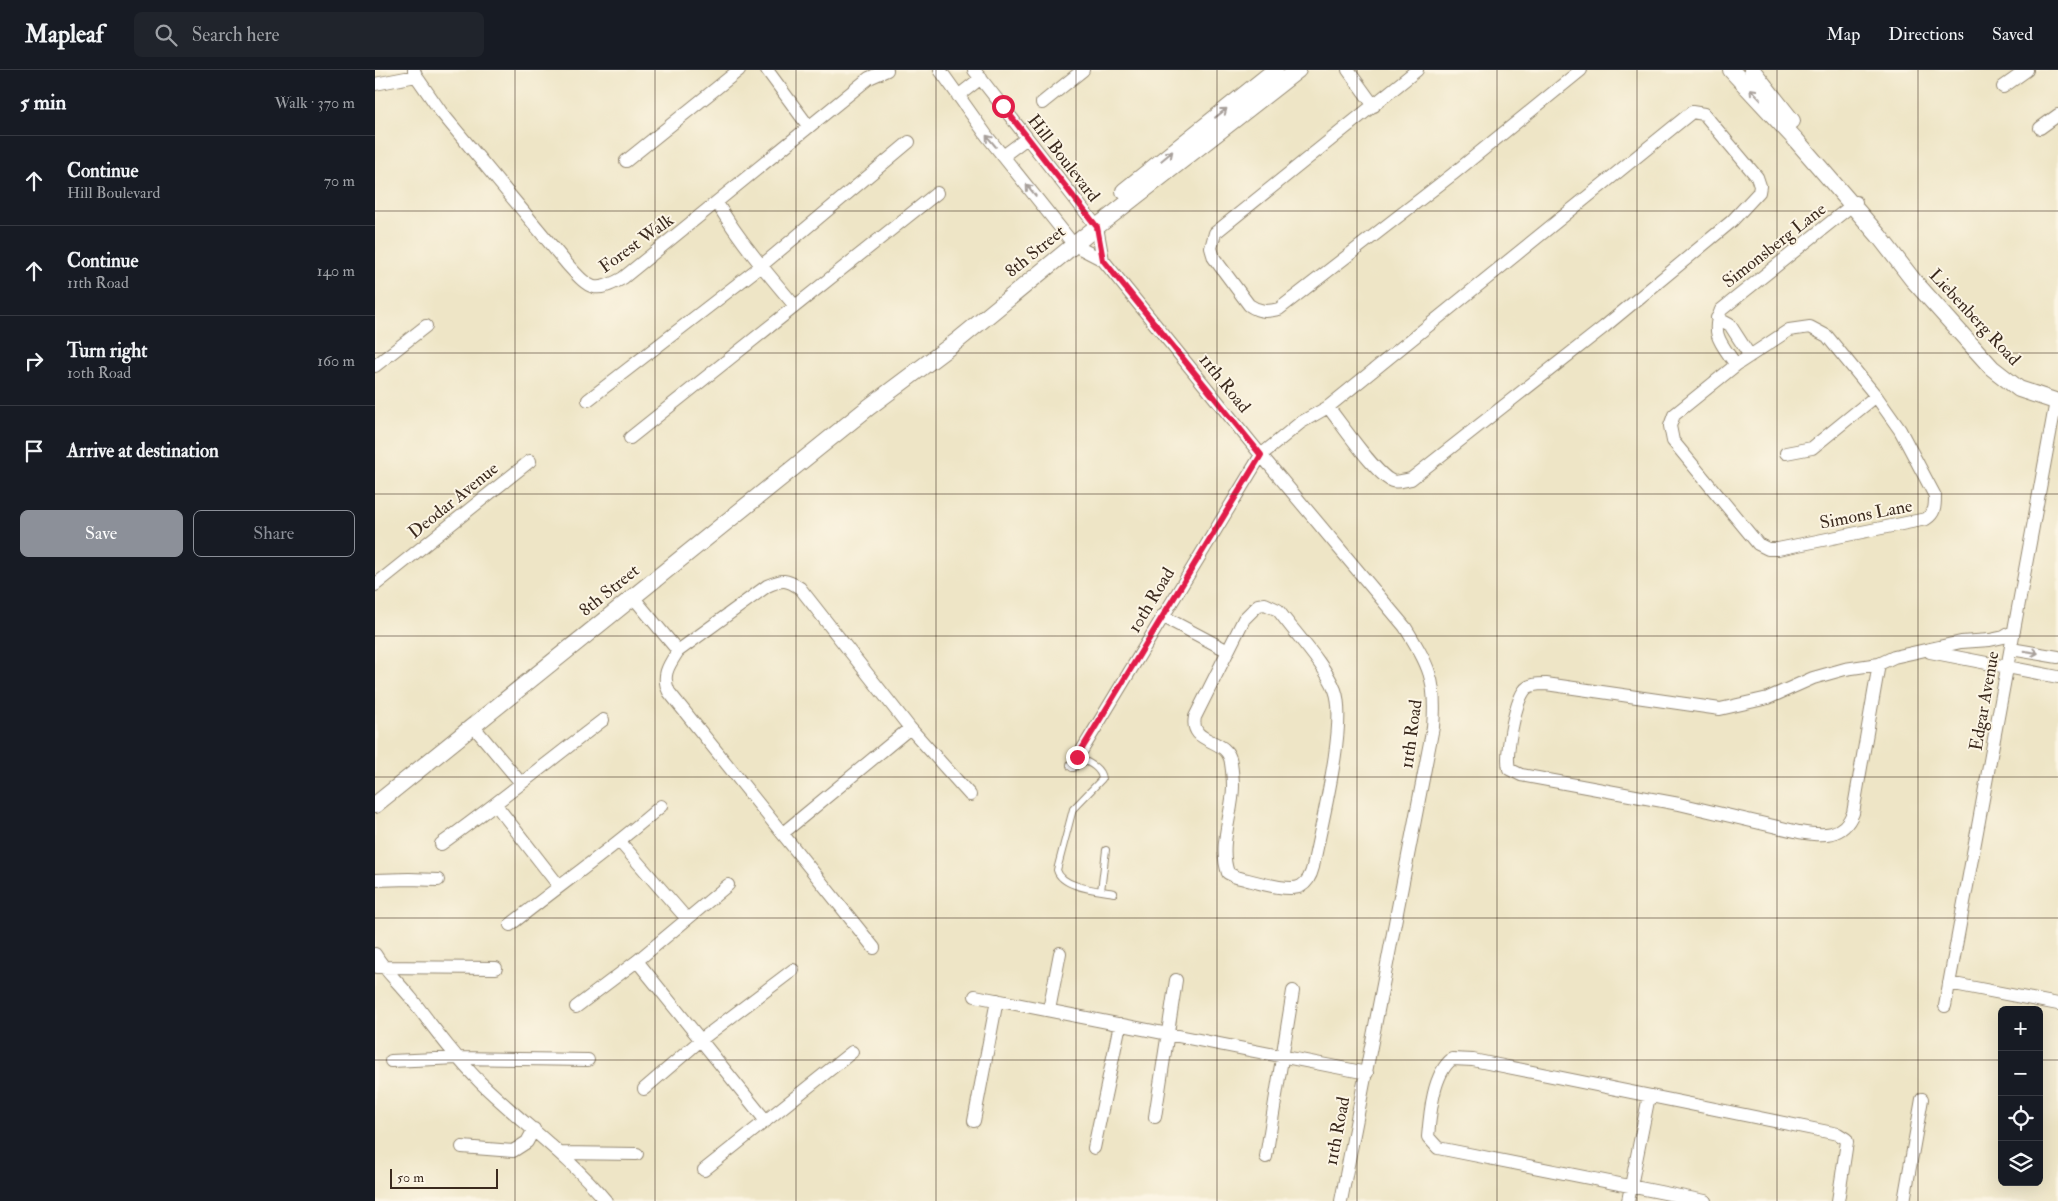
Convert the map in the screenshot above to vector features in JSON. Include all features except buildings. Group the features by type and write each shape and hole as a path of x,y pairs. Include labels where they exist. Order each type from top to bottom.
{"street":[{"path":"626,161 739,70"},
{"path":"767,70 809,127"},
{"name":"Forest Walk","path":"415,73 441,112 567,264 588,285 600,288 623,278 717,203 872,74 887,70"},
{"path":"940,70 978,126 1071,241"},
{"path":"1042,103 1083,70"},
{"name":"8th Street","path":"1094,223 1275,70"},
{"name":"8th Street","path":"375,805 869,407 957,341 1071,241 1297,70"},
{"path":"1348,70 1374,106"},
{"path":"1417,70 1215,233 1211,248 1214,258 1249,305 1255,309 1269,311 1279,309 1453,174 1581,70"},
{"name":"Liebenberg Road","path":"1731,70 1854,204"},
{"name":"Liebenberg Road","path":"1752,70 1913,280 1992,368 2019,389 2057,402"},
{"path":"2003,87 2027,70"},
{"path":"375,84 415,73"},
{"path":"958,96 977,74"},
{"name":"Hill Boulevard","path":"977,74 1094,223"},
{"name":"10th Road","path":"1075,761 1261,455 1300,423 1328,407 1692,112 1704,114 1757,177 1760,186 1759,192 1732,221 1604,327 1411,479 1396,481 1385,476 1328,407"},
{"path":"2040,128 2058,115"},
{"path":"1003,156 1027,138"},
{"path":"588,400 761,266 909,142"},
{"path":"630,438 937,193"},
{"path":"717,203 730,226 795,306"},
{"name":"Simonsberg Lane","path":"1717,318 1724,306 1854,204"},
{"name":"11th Road","path":"1094,223 1103,260"},
{"name":"11th Road","path":"1071,241 1103,260 1261,455 1405,627 1422,654 1431,673 1434,689 1433,726 1341,1201"},
{"path":"1736,365 1715,333 1717,318 1730,325 1749,356"},
{"path":"375,366 426,326"},
{"name":"Simons Lane","path":"1810,327 1827,336 1876,396 1900,430 1935,496 1933,514 1926,519 1778,549 1768,549 1758,544 1673,441 1670,426 1675,414 1749,356 1789,330 1810,327"},
{"path":"1786,453 1812,448 1876,396"},
{"name":"Edgar Avenue","path":"1945,1006 2057,402"},
{"name":"Deodar Avenue","path":"375,585 530,461"},
{"path":"874,948 669,692 665,684 665,675 678,651 767,586 778,581 789,580 800,588 910,728 970,794"},
{"path":"633,597 678,651"},
{"path":"1265,604 1278,610 1330,678 1336,692 1339,715 1334,760 1313,867 1309,878 1301,886 1292,890 1236,877 1228,873 1225,864 1224,850 1233,786 1230,757 1226,749 1198,734 1194,722 1228,651 1244,619 1259,605 1265,604"},
{"path":"1162,616 1228,651"},
{"path":"1879,664 1853,813 1849,824 1832,833 1806,833 1679,804 1521,776 1509,769 1507,756 1514,723 1524,691 1530,686 1546,684 1720,709 1768,698 1813,678 1879,664 1894,657 1961,642 1997,638 2014,631"},
{"path":"2011,649 2058,657"},
{"path":"1924,651 2058,677"},
{"path":"441,844 496,805 521,783 603,720"},
{"path":"474,727 521,783"},
{"path":"783,833 910,728"},
{"path":"496,805 559,886"},
{"path":"510,925 559,886 620,842 661,806"},
{"path":"620,842 687,919"},
{"path":"375,880 438,880"},
{"path":"576,1006 637,961 728,885"},
{"path":"1049,1010 1059,953"},
{"path":"375,954 378,967 396,980 458,1058 482,1083 560,1153 606,1201"},
{"path":"637,961 702,1039 766,1121"},
{"path":"378,967 496,968"},
{"path":"643,1089 702,1039 793,970"},
{"path":"1155,1117 1176,980"},
{"path":"1949,983 2058,1004"},
{"path":"1266,1157 1293,991"},
{"path":"975,996 1367,1073"},
{"path":"974,1121 997,1000"},
{"path":"1094,1148 1120,1024"},
{"path":"704,1170 852,1052"},
{"path":"391,1061 458,1058 588,1060"},
{"path":"1705,1201 1438,1148 1428,1137 1438,1078 1444,1065 1452,1059 1463,1058 1841,1136 1847,1142 1847,1149 1838,1201"},
{"path":"1628,1201 1649,1096"},
{"path":"1905,1201 1922,1099"},
{"path":"462,1147 513,1151 527,1142 534,1129"},
{"path":"560,1153 637,1154"}],"lane":[{"path":"1075,761 1096,767 1102,779 1073,809 1057,870 1062,880 1069,884 1114,893"},
{"path":"1101,890 1106,850"}],"route":[{"path":"1003,106 1097,227 1103,260 1261,455 1077,757"}]}
